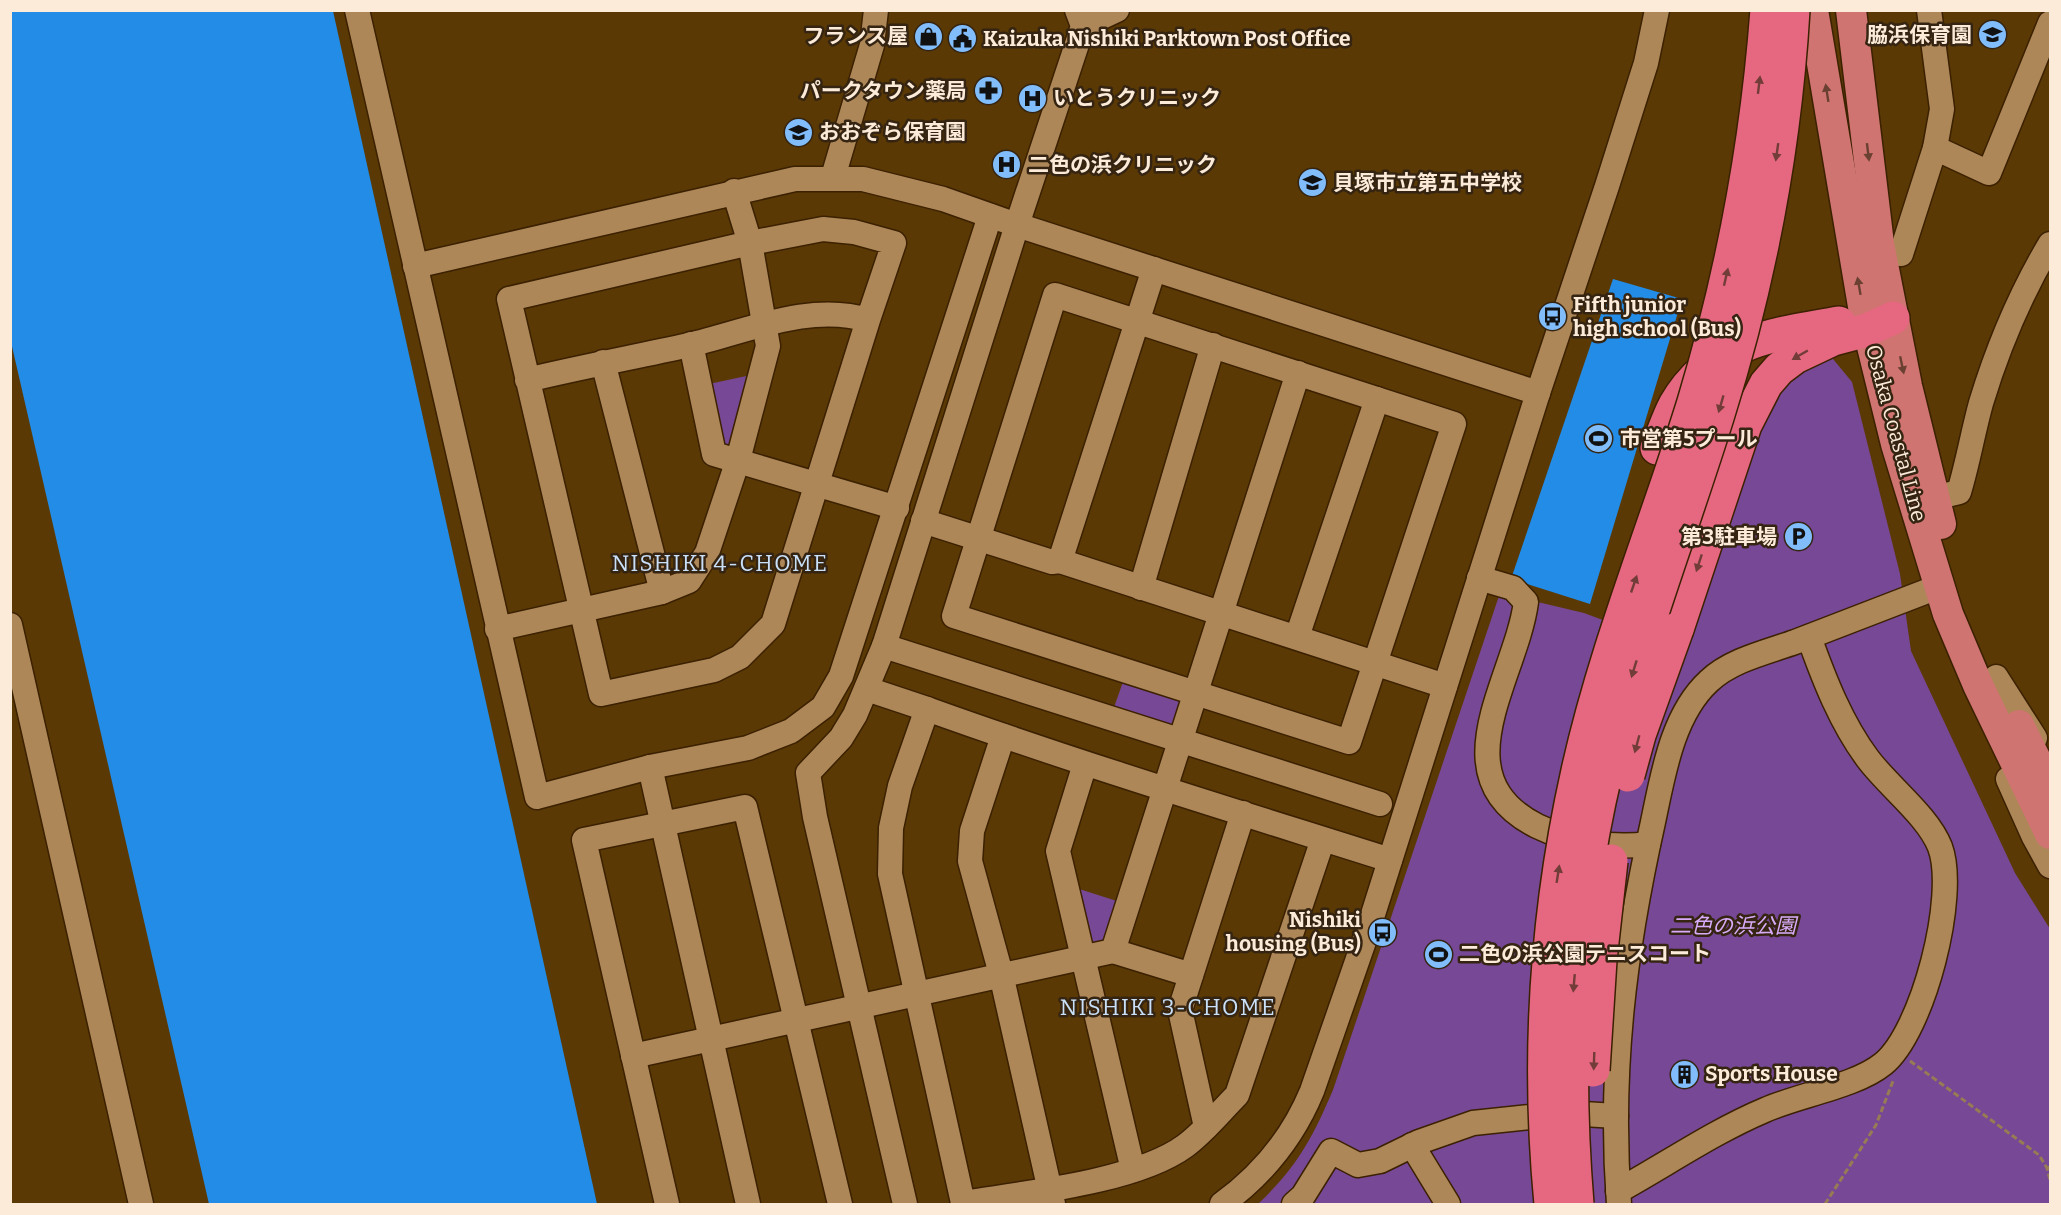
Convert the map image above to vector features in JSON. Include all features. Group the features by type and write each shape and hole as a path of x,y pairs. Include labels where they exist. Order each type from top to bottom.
{"highway":[{"path":"1551,1204 1544,1075 1552,918 1562,847 1596,700 1694,401 1716,323 1748,167 1767,10"},
{"path":"1577,1204 1573,1152 1573,996 1578,923 1590,851 1623,705 1719,411 1742,328 1775,170 1785,96 1792,10"},
{"path":"1541,1204 1529,1105 1526,1036 1527,975 1539,854 1560,753 1578,689 1657,448 1675,405 1691,384 1711,364 1733,349 1760,337 1875,322"},
{"path":"1610,1200 1595,1021 1612,851 1639,735 1745,425 1755,402 1779,369 1795,357 1875,322"}],"main road":[{"name":"Osaka Coastal Line","path":"1813,10 1875,322 1924,502 1948,614 1969,665 2050,834"},
{"name":"Osaka Coastal Line","path":"1851,10 1880,244 1875,322"},
{"name":"Osaka Coastal Line","path":"1924,502 1996,676 2050,788"}],"street":[{"path":"357,10 537,797 650,767 748,748 791,731 822,707 841,676 990,216"},
{"path":"833,177 872,45 876,10"},
{"path":"905,1204 815,817 808,773 841,738 867,689 884,646 1080,18 1117,10"},
{"path":"1222,1204 1238,1193 1278,1152 1304,1112 1390,860 1538,393 1646,63 1657,10"},
{"path":"1901,254 1935,148 1942,109 1929,10"},
{"path":"1935,148 1989,173 2050,23"},
{"path":"415,266 734,191 795,179 833,177 863,179 943,199 1538,393"},
{"path":"497,629 662,592 690,581 707,553 738,460 768,346 750,243 734,191"},
{"path":"823,229 854,232 894,243 773,624 740,657 714,670 601,694 509,300 750,243 823,229"},
{"path":"2050,244 2020,299 2007,329 1981,403 1959,492 1924,502 1930,590 1998,755 2034,837 2050,866"},
{"path":"1060,561 1154,269"},
{"path":"1055,295 1214,345 1454,424 1377,663 1349,742 954,616 1055,295"},
{"path":"527,380 807,315 844,314 868,320"},
{"path":"690,344 714,454 897,508"},
{"path":"1141,588 1214,345"},
{"path":"603,362 662,592"},
{"path":"1113,951 1298,374"},
{"path":"1297,637 1377,399"},
{"path":"923,521 1052,562 1060,561 1445,686"},
{"path":"1479,578 1513,588 1526,602 1491,717 1486,755 1495,790 1520,817 1548,831 1625,848 1648,844"},
{"path":"1610,1200 1622,993 1648,844 1684,713 1696,693 1725,669 1930,590"},
{"path":"10,625 141,1204"},
{"path":"1610,1200 1694,1146 1756,1114 1872,1072 1896,1051 1916,1012 1930,974 1944,907 1944,860 1932,832 1892,788 1851,733 1826,683 1809,637"},
{"path":"884,646 1380,804"},
{"path":"1996,676 2050,762"},
{"path":"867,689 1085,764 1390,860"},
{"path":"927,709 900,786 891,828 890,874 963,1203 1051,1197 1154,1163 1184,1147 1206,1127 1237,1095 1323,838"},
{"path":"1003,736 972,831 970,861 1001,974 1051,1197"},
{"path":"1085,764 1058,851 1133,1170"},
{"path":"650,767 748,1204"},
{"path":"667,1204 584,840 745,807 840,1204"},
{"path":"1206,1127 1180,1010 1243,813"},
{"path":"633,1056 1113,951 1191,975"},
{"path":"1294,1204 1304,1196 1331,1151 1358,1165 1380,1161 1412,1145 1473,1123 1566,1113 1616,1116"},
{"path":"1412,1145 1448,1204"}],"path":[{"path":"1896,1051 2039,1155 2049,1167 2050,1180"},
{"path":"1825,1204 1876,1125 1893,1088 1896,1051"}],"green space":[{"name":"二色の浜公園","path":"1814,358 1833,359 1852,382 1900,574 1911,651 2015,873 2050,929 2050,1204 1258,1204 1302,1152 1333,1090 1500,593 1584,613 1686,651 1773,389"},
{"path":"751,375 732,449 720,446 709,384"},
{"path":"1124,679 1186,698 1173,731 1112,713"},
{"path":"1076,888 1120,902 1108,941 1091,945"}],"water":[{"path":"10,11 333,11 597,1204 209,1204 11,342"},
{"name":"市営第5プール","path":"1613,279 1682,299 1590,604 1511,579"}],"place":[{"name":"脇浜保育園","path":"1993,35"},
{"name":"フランス屋","path":"929,36"},
{"name":"Kaizuka Nishiki Parktown Post Office","path":"962,39"},
{"name":"パークタウン薬局","path":"988,91"},
{"name":"いとうクリニック","path":"1032,98"},
{"name":"おおぞら保育園","path":"798,132"},
{"name":"二色の浜クリニック","path":"1007,165"},
{"name":"貝塚市立第五中学校","path":"1312,183"},
{"name":"Fifth junior high school (Bus)","path":"1552,317"},
{"name":"市営第5プール","path":"1599,439"},
{"name":"第3駐車場","path":"1798,537"},
{"name":"Nishiki housing (Bus)","path":"1382,932"},
{"name":"二色の浜公園テニスコート","path":"1438,954"},
{"name":"Sports House","path":"1684,1074"}],"district":[{"name":"NISHIKI 4-CHOME","path":"720,563"},
{"name":"NISHIKI 3-CHOME","path":"1168,1007"}]}
